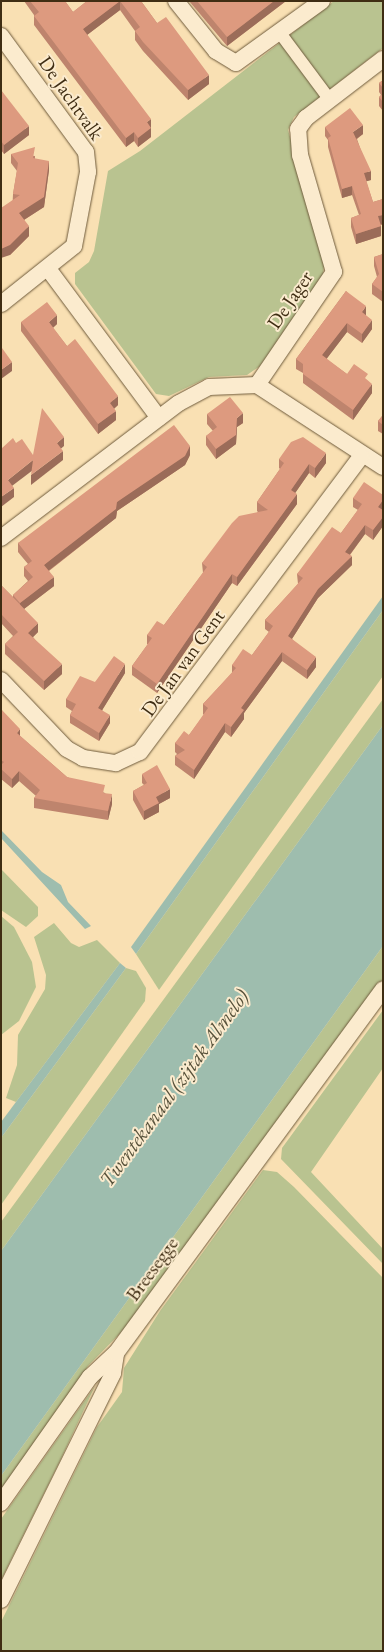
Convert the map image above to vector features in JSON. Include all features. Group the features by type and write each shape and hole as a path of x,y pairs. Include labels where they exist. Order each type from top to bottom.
{"street":[{"path":"176,1 228,62 236,63 322,1"},
{"path":"280,32 330,100"},
{"name":"De Jachtvalk","path":"1,36 86,152 88,172 74,246 49,270 1,304"},
{"name":"De Jager","path":"257,385 334,272 297,139 306,118 383,60"},
{"path":"49,270 159,418"},
{"path":"1,538 159,418 209,387 257,385 277,394 361,457 383,467"},
{"name":"De Jan van Gent","path":"1,680 67,749 83,758 116,763 140,752 361,457"},
{"name":"Breesegge","path":"1,1600 113,1373 116,1353 383,989"},
{"path":"1,1503 90,1378 116,1353"}],"green space":[{"path":"334,1 383,1 383,48 294,117 288,130 325,259 323,274 260,366 247,375 209,377 169,396 156,394 75,284 75,273 89,262 94,251 108,171 140,151"},
{"path":"383,610 383,676 159,990 136,954"},
{"path":"383,699 383,725 1,1251 1,1222"},
{"path":"1,869 38,907 38,916 26,927 1,910"},
{"path":"1,916 14,927 32,962 36,987 19,1021 1,1035"},
{"path":"54,923 71,943 79,947 97,940 120,963 16,1102 6,1098 17,1065 18,1035 45,989 46,975 34,937"},
{"path":"383,946 383,979 141,1312 88,1366 1,1497 1,1476"},
{"path":"126,968 136,971 146,988 145,1001 1,1205 1,1138"},
{"path":"383,1010 383,1068 311,1172 383,1249 383,1264 281,1159 282,1148"},
{"path":"263,1170 277,1172 294,1187 383,1278 383,1651 1,1651 1,1622 97,1427 122,1392 124,1368 160,1311"},
{"path":"95,1386 60,1461 1,1580 1,1519"}],"water":[{"path":"383,596 383,610 136,954 131,947"},
{"name":"Twentekanaal (zijtak Almelo)","path":"383,725 383,946 1,1476 1,1251"},
{"path":"1,830 42,872 61,885 68,902 91,926 85,929 1,838"},
{"path":"120,963 126,968 1,1138 1,1122"}],"building":[{"path":"30,1 65,1 73,12 87,1 120,1 83,29 151,119 147,122 151,128 138,138 134,132 126,138 34,16 39,12"},
{"path":"120,1 141,1 157,23 166,17 209,75 188,90 143,42 135,31 140,27"},
{"path":"197,1 274,1 227,37"},
{"path":"383,80 383,88 379,83"},
{"path":"1,90 29,126 4,145 1,141"},
{"path":"383,94 383,102 379,97"},
{"path":"350,108 363,125 353,132 371,171 364,173 373,202 383,199 383,215 378,216 381,226 356,234 351,218 361,214 352,186 342,189 328,138 331,136 325,127"},
{"path":"35,147 33,158 49,161 44,197 19,213 29,226 10,245 1,249 1,208 20,195 13,194 18,163 11,154"},
{"path":"383,254 383,292 372,284 379,274 374,257"},
{"path":"346,291 366,306 362,312 372,320 362,334 347,323 322,355 347,374 354,364 368,374 365,378 372,384 353,410 303,374 303,364 296,359"},
{"path":"47,302 57,315 49,322 67,346 75,339 118,396 110,403 116,411 98,424 21,322"},
{"path":"1,349 12,362 1,370"},
{"path":"230,397 243,413 237,418 236,435 216,449 206,436 217,427 207,414"},
{"path":"42,408 64,437 57,443 63,451 31,475 33,460 8,480 14,488 1,497 1,449 13,438 16,443 22,439 33,455"},
{"path":"383,415 383,425 378,421"},
{"path":"174,425 190,446 185,456 117,502 116,509 44,565 54,577 20,603 13,595 33,577 24,567 32,561 18,543"},
{"path":"303,437 326,453 315,468 309,464 291,490 297,494 237,577 232,574 157,684 132,666 152,638 147,635 157,621 164,625 207,567 202,563 232,523 239,516 268,510 257,502 284,463 279,459 291,442"},
{"path":"364,482 383,495 383,500 378,507 383,510 383,517 373,530 365,525 345,552 352,556 318,589 288,636 316,657 307,670 282,652 241,708 244,710 231,727 225,723 194,770 175,756 185,750 175,743 184,731 189,735 208,708 203,704 236,668 232,665 243,649 252,655 273,626 265,620 303,578 297,574 332,527 341,533 362,504 353,498"},
{"path":"1,585 38,623 28,633 62,664 44,681 5,644 18,632 1,614"},
{"path":"114,656 125,664 98,708 110,715 99,733 70,715 76,704 66,699 80,676 95,682"},
{"path":"1,709 20,729 17,733 67,777 105,785 103,793 112,794 108,811 34,798 40,790 19,771 12,779 1,769 1,765 4,762 1,760"},
{"path":"157,765 170,789 156,797 159,803 144,811 133,791 147,783 142,774"}]}
